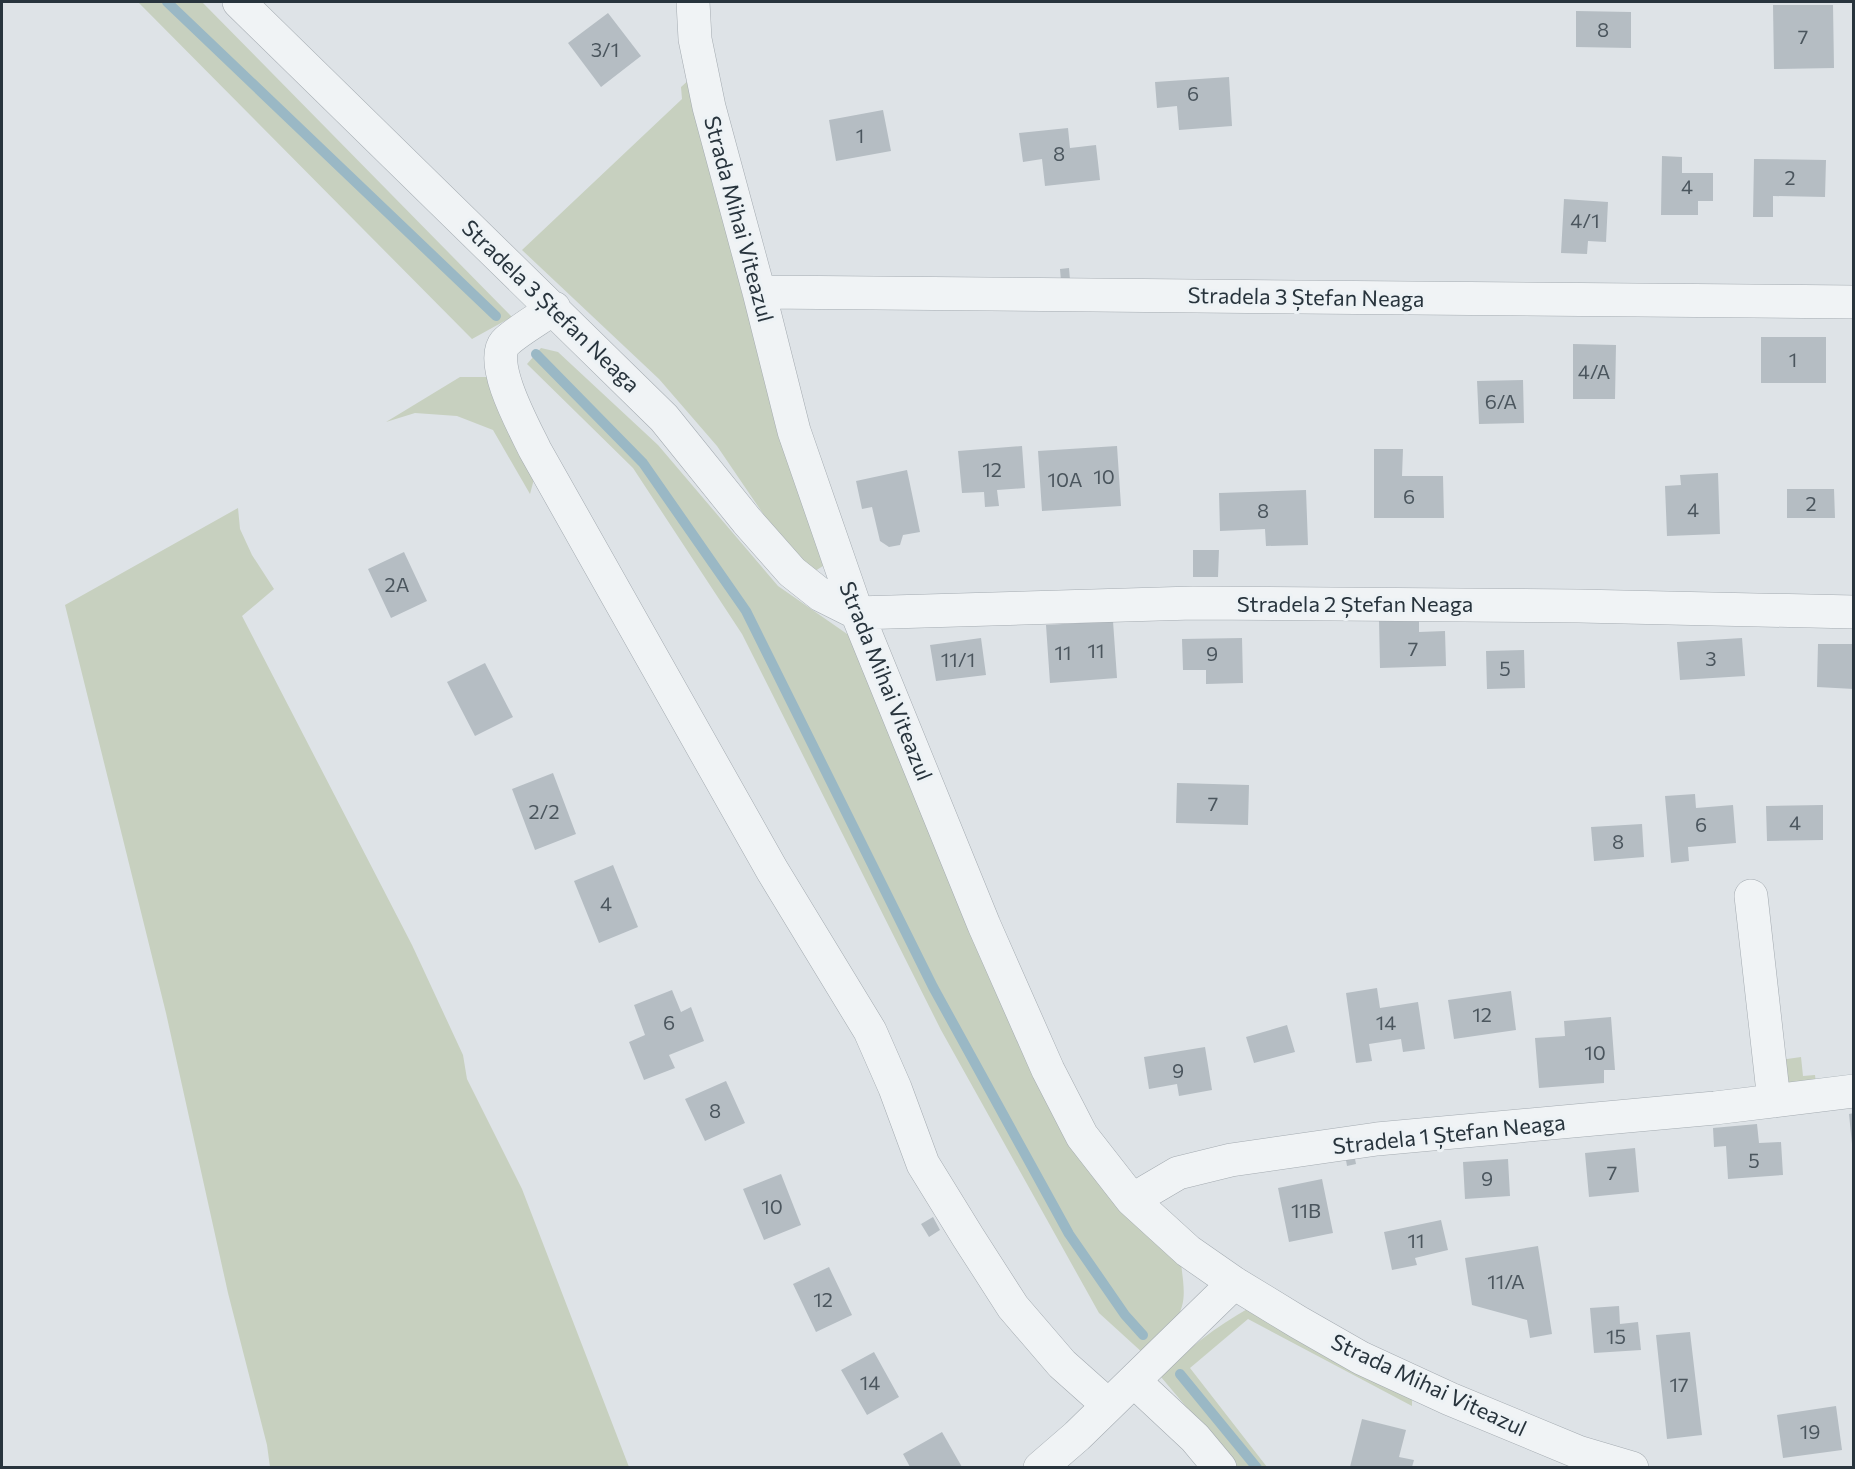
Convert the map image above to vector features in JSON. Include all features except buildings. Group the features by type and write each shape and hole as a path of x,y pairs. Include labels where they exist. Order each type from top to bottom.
{"street":[{"name":"Stradela 3 Ștefan Neaga","path":"239,2 664,418 747,521 792,572 821,595 857,613"},
{"name":"Strada Mihai Viteazul","path":"693,2 695,39 709,107 794,431 857,613 984,924 1048,1070 1082,1136 1132,1200 1188,1251 1234,1283 1361,1358 1578,1460 1632,1467"},
{"name":"Stradela 3 Ștefan Neaga","path":"759,292 1854,302"},
{"path":"554,308 504,344 499,361 509,393 535,450 772,870 870,1031 895,1088 923,1164 1013,1307 1062,1364 1108,1405"},
{"name":"Stradela 2 Ștefan Neaga","path":"857,613 1193,603 1591,606 1854,612"},
{"path":"1751,896 1774,1101"},
{"name":"Stradela 1 Ștefan Neaga","path":"1132,1200 1178,1173 1231,1160 1377,1139 1715,1108 1854,1091"},
{"path":"1040,1467 1077,1436 1234,1283"},
{"path":"1134,1381 1195,1438 1220,1467"}],"green space":[{"path":"138,2 202,2 512,317 472,339"},
{"path":"691,78 743,297 823,566 815,571 783,543 717,446 659,379 522,250 682,99 681,87"},
{"path":"541,348 558,352 658,445 778,586 850,636 989,976 1181,1262 1184,1295 1180,1313 1166,1332 1144,1354 1099,1313 941,1030 742,634 633,468 527,364"},
{"path":"460,377 488,377 534,479 530,494 493,430 457,416 415,413 386,422"},
{"path":"238,508 240,529 252,555 274,589 242,616 412,945 463,1055 467,1079 522,1189 629,1467 270,1467 267,1445 228,1293 166,1013 65,605"},
{"path":"1801,1057 1803,1076 1815,1075 1816,1084 1784,1087 1780,1060"},
{"path":"1249,1308 1412,1395 1412,1406 1248,1319 1190,1368 1267,1467 1237,1467 1161,1377 1202,1339"}],"waterway":[{"path":"167,2 496,316"},
{"path":"536,354 643,463 746,611 933,987 1069,1234 1125,1315 1143,1335"},
{"path":"1180,1374 1257,1468"}]}
